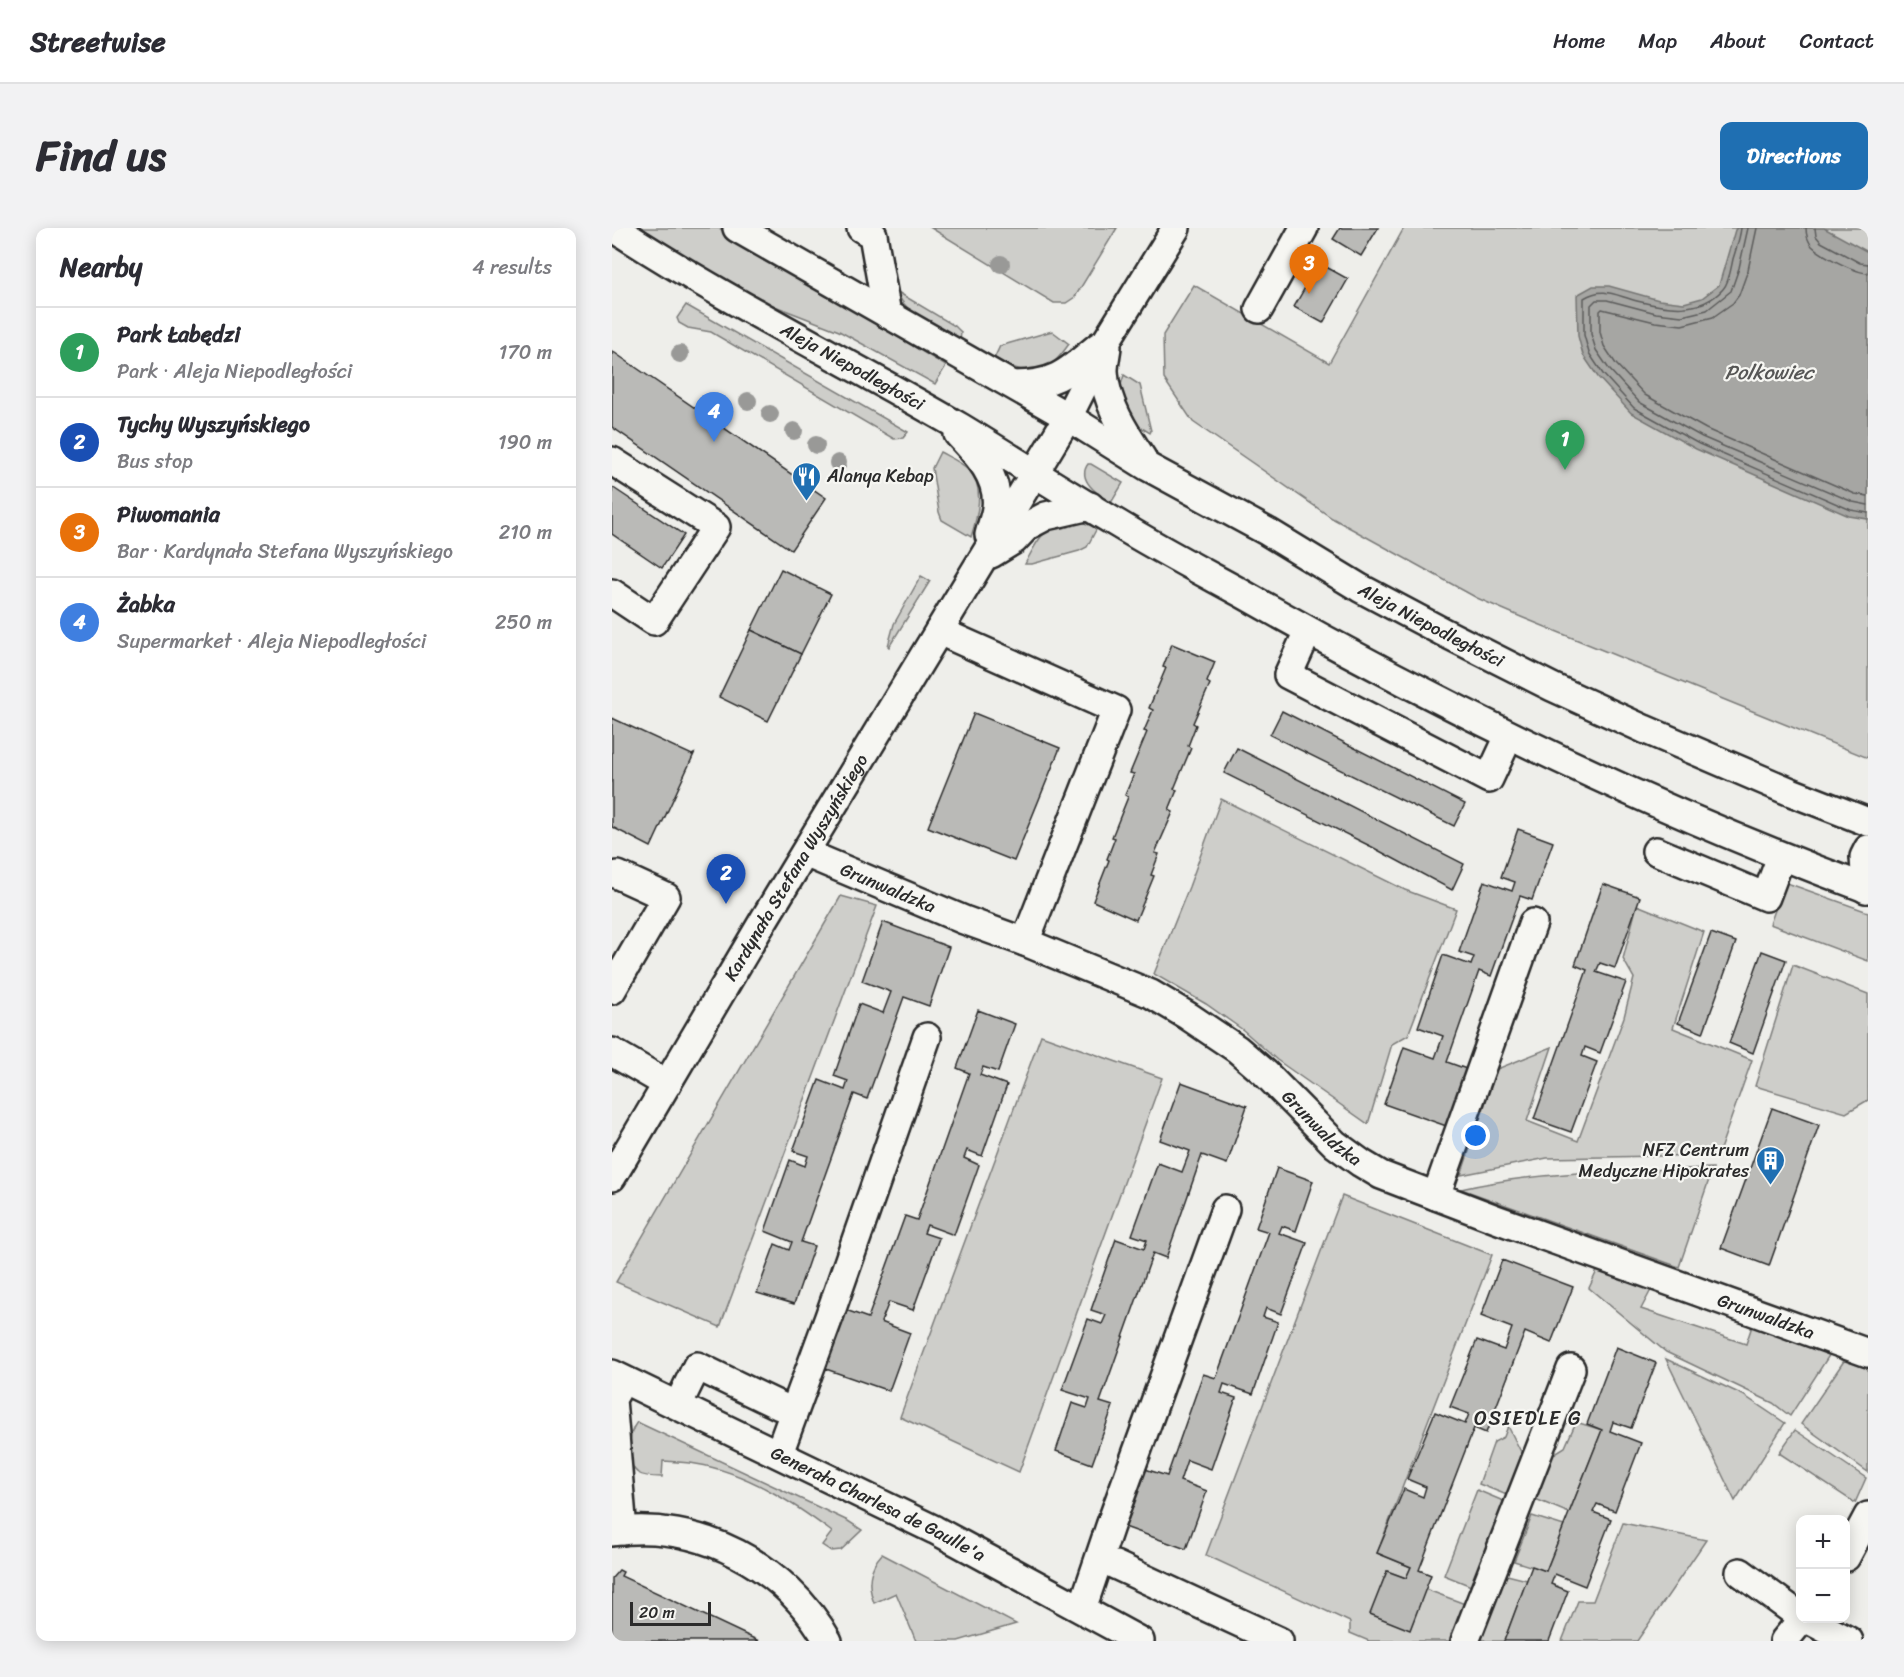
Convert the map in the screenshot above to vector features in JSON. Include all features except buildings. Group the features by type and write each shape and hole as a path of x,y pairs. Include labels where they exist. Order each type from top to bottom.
{"street":[{"name":"Aleja Niepodległości","path":"614,228 664,261 748,310 941,417 1116,523 1308,632 1509,736 1691,819 1781,857 1867,889"},
{"name":"Aleja Niepodległości","path":"737,228 1068,417 1148,466 1268,532 1360,588 1518,670 1703,755 1868,822"},
{"path":"861,228 873,236 887,314"},
{"name":"Kardynała Stefana Wyszyńskiego","path":"612,1177 1068,417 1107,340 1176,228"},
{"path":"1259,309 1304,228"},
{"name":"Kardynała Stefana Wyszyńskiego","path":"1107,340 1104,372 1109,396 1123,430 1148,466"},
{"path":"1014,386 1035,386 1055,380 1107,340"},
{"name":"Kardynała Stefana Wyszyńskiego","path":"941,417 979,457 993,478 996,506 982,560"},
{"path":"612,461 716,527 654,621 612,593"},
{"path":"982,560 1014,540 1028,526 1046,516 1090,506"},
{"path":"939,631 1116,710 1025,942"},
{"path":"1308,632 1288,675 1490,779 1509,736"},
{"path":"1867,889 1864,857 1868,849"},
{"path":"1656,851 1766,897 1781,857"},
{"name":"Grunwaldzka","path":"805,853 954,915 1138,987 1188,1016 1237,1049 1319,1129 1351,1157 1381,1175 1868,1353"},
{"path":"612,990 666,897 618,875"},
{"path":"1436,1196 1533,923"},
{"path":"779,1454 927,1037"},
{"path":"612,1052 666,1084"},
{"path":"1082,1609 1225,1209"},
{"path":"678,1405 698,1366 780,1406"},
{"path":"1465,1641 1571,1369"},
{"path":"618,1377 612,1400 617,1531 660,1531 697,1537 732,1550 765,1569 793,1593 817,1622 828,1641"},
{"name":"Generała Charlesa de Gaulle'a","path":"618,1377 935,1530 1140,1641"},
{"path":"1850,1548 1868,1516"},
{"path":"1115,1565 1236,1632 1279,1641"},
{"path":"1740,1572 1796,1613"},
{"path":"1784,1641 1799,1623"},
{"path":"1813,1623 1849,1641"}],"shaded area":[{"path":"642,228 719,228 946,366 935,384 839,331 749,296"},
{"path":"931,228 1117,228 1075,297 1066,303 1054,303"},
{"path":"1404,228 1868,228 1868,758 1477,598 1332,518 1193,422 1164,379 1163,335 1194,285 1329,363"},
{"path":"896,291 955,326 961,332 960,341 915,315 907,308"},
{"path":"686,305 908,432 903,438 894,439 711,332 688,328 679,323 677,318"},
{"path":"1052,331 1069,344 1052,364 1044,369 1036,372 1018,369 994,359 1000,346"},
{"path":"1124,375 1140,385 1150,433 1132,422 1119,391"},
{"path":"940,452 965,466 974,476 977,484 976,521 971,537 942,520 939,512 932,468"},
{"path":"1088,464 1123,483 1111,503 1095,491 1087,481 1085,470"},
{"path":"1071,520 1097,528 1087,547 1032,564 1025,564 1042,536"},
{"path":"921,576 930,581 889,647 894,624"},
{"path":"1221,799 1405,890 1456,909 1408,1035 1392,1044 1368,1124 1277,1060 1243,1030 1206,1004 1154,974"},
{"path":"1787,883 1868,912 1868,961 1770,924 1784,885"},
{"path":"841,896 877,906 720,1327 616,1282"},
{"path":"1637,905 1704,932 1673,1028 1752,1060 1718,1155 1547,1158 1461,1175 1497,1069 1552,1047 1527,1121 1578,1141 1624,1017 1634,978 1623,959"},
{"path":"1793,965 1868,994 1868,1100 1846,1113 1755,1086"},
{"path":"1041,1035 1162,1078 1019,1472 900,1417"},
{"path":"1713,1168 1679,1267 1461,1189 1555,1175"},
{"path":"1342,1196 1492,1255 1377,1553 1411,1567 1406,1578 1387,1571 1371,1614 1410,1629 1425,1589 1473,1607 1458,1641 1369,1641 1350,1633 1350,1622 1206,1555"},
{"path":"1597,1271 1651,1290 1641,1309 1746,1344 1752,1326 1830,1354 1790,1416 1773,1403 1666,1352 1589,1288"},
{"path":"1846,1358 1868,1366 1868,1472 1801,1424"},
{"path":"1666,1359 1743,1395 1785,1423 1735,1501"},
{"path":"637,1422 848,1521 862,1530 841,1550 831,1551 822,1545 832,1532 785,1499 733,1474 696,1464 663,1461 662,1477 640,1474 634,1469 630,1456 630,1441"},
{"path":"1576,1422 1602,1430 1569,1513 1533,1498 1547,1458 1565,1447"},
{"path":"1508,1426 1526,1462 1512,1497 1479,1484 1494,1442 1504,1437"},
{"path":"1795,1430 1866,1478 1855,1503 1779,1453"},
{"path":"1477,1490 1508,1503 1476,1588 1444,1575"},
{"path":"1532,1516 1564,1526 1546,1571 1514,1561"},
{"path":"1623,1523 1706,1540 1637,1641 1562,1641 1578,1601 1593,1601"},
{"path":"882,1554 1016,1624 958,1641 916,1641 896,1593 874,1603 870,1590 870,1577 874,1565"},
{"path":"1503,1574 1527,1580 1504,1641 1486,1641 1480,1638"}],"water":[{"name":"Polkowiec","path":"1737,228 1824,228 1868,252 1868,519 1849,516 1696,449 1631,413 1598,377 1583,355 1578,336 1577,295 1593,286 1609,286 1659,300 1684,303 1702,298 1719,285"}],"place":[{"name":"Piwomania","path":"1309,294"},
{"name":"Żabka","path":"714,442"},
{"name":"Park Łabędzi","path":"1565,470"},
{"name":"Alanya Kebap","path":"806,502"},
{"name":"Tychy Wyszyńskiego","path":"726,904"},
{"name":"NFZ Centrum Medyczne Hipokrates","path":"1770,1186"}],"district":[{"name":"OSIEDLE G","path":"1528,1418"}]}
